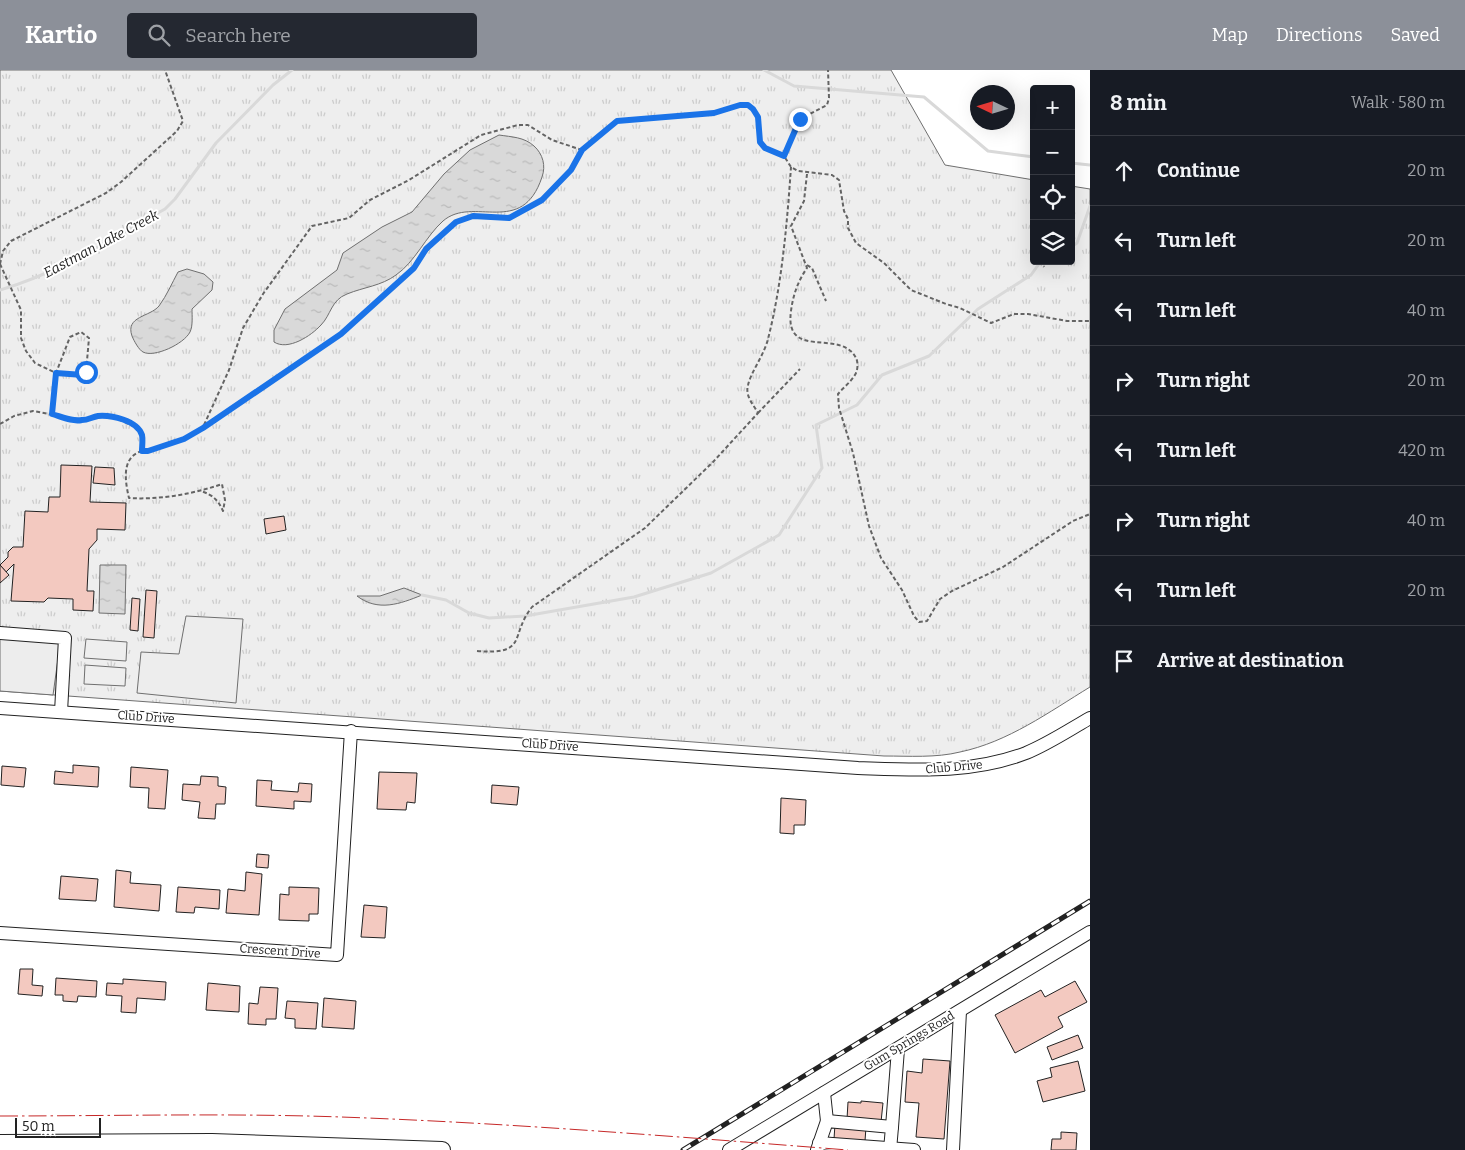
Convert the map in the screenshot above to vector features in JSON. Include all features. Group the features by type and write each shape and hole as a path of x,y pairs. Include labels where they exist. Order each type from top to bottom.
{"main road":[{"path":"0,1143 238,1143 442,1150"}],"street":[{"path":"0,633 65,638 61,712"},
{"name":"Club Drive","path":"0,708 351,731 858,768 946,770 1002,762 1028,752 1090,718"},
{"name":"Crescent Drive","path":"0,933 337,955 351,731"},
{"name":"Gum Springs Road","path":"729,1150 1090,932"},
{"path":"953,1150 960,1011"},
{"path":"890,1149 898,1049"},
{"path":"824,1093 827,1122 818,1147 914,1150"},
{"path":"827,1122 892,1126"}],"path":[{"path":"52,414 56,373 70,337 81,332 86,334 90,345 86,372 83,375 56,373 35,363 26,351 21,338 21,310 0,264 3,251 11,241 106,192 121,182 177,131 183,121 165,70"},
{"path":"784,156 800,119 827,104 829,96 828,70"},
{"path":"201,492 211,495 219,502 223,511 225,500 222,484 201,492 145,499 129,498 125,480 128,463 135,453 148,451 184,439 203,428 341,334 414,268 426,249 456,222 473,216 509,218 542,200 571,170 582,150 617,121 714,113 740,105 748,105 758,117 760,142 765,148 784,156 791,167 807,174 832,175 840,180 848,228 856,243 865,252 884,263 911,290 960,308 991,324 1014,314 1090,322"},
{"path":"203,428 229,370 243,328 263,294 312,226 349,218 370,200 409,180 470,141 494,130 528,125 552,140 582,150"},
{"path":"758,413 747,393 748,383 761,359 768,339 787,228 791,167"},
{"path":"807,174 804,200 791,226 807,265 812,268 826,301"},
{"path":"807,265 792,300 790,319 793,332 801,340 842,345 851,350 858,361 857,371 838,394 839,408 869,526 881,558 902,590 914,616 919,622 927,620 940,599 952,591 1003,567 1073,521 1090,514"},
{"path":"477,650 501,651 511,648 517,642 525,616 532,607 645,528 714,462 800,369"},
{"path":"0,424 14,416 33,411 52,414 69,420 82,420 97,416 113,417 136,427 142,434 142,451"}],"green space":[{"path":"0,70 891,70 945,165 1030,179 1030,265 1075,265 1075,187 1090,189 1090,687 1011,734 978,747 951,754 884,756 0,691"},
{"path":"86,639 127,642 126,661 84,658"},
{"path":"85,665 126,668 125,686 84,684"}],"shaded area":[{"path":"186,616 243,619 236,703 137,693 141,652 179,654"},
{"path":"0,635 61,637 53,695 0,691"}],"water":[{"path":"499,135 518,138 530,143 537,149 543,160 544,169 542,177 533,195 522,206 510,211 455,214 437,227 409,263 396,275 384,282 342,297 334,304 321,325 305,338 286,345 274,342 274,330 285,309 337,270 343,253 382,227 412,212 444,174 470,150"},
{"path":"187,269 204,274 213,282 212,290 192,309 190,332 182,341 168,349 154,353 143,352 132,336 132,324 159,306 178,272"},
{"path":"100,565 126,565 125,614 99,613"},
{"path":"404,588 422,595 389,605 373,604 357,596 380,596"}],"building":[{"path":"61,465 92,466 90,502 126,503 125,530 97,529 97,540 89,549 87,591 94,591 93,611 73,610 73,599 48,598 44,602 11,601 14,564 6,572 0,565 8,557 8,552 13,547 23,547 25,511 48,512 49,497 60,497"},
{"path":"95,467 114,468 115,485 93,483"},
{"path":"284,516 286,530 266,534 264,519"},
{"path":"0,565 9,575 0,583"},
{"path":"146,590 157,591 154,638 143,637"},
{"path":"132,598 140,599 138,631 130,630"},
{"path":"73,765 99,767 98,787 54,784 55,771 73,773"},
{"path":"2,766 26,768 24,787 1,785"},
{"path":"131,767 168,770 165,809 148,808 149,788 130,787"},
{"path":"379,772 417,773 415,803 407,802 406,810 377,809"},
{"path":"201,776 218,777 218,786 226,787 225,804 216,804 215,819 198,818 200,802 182,800 183,784 200,785"},
{"path":"257,780 272,781 271,790 298,792 299,783 312,784 311,802 294,801 294,809 256,806"},
{"path":"492,785 519,787 517,805 491,803"},
{"path":"781,798 806,800 805,825 794,825 794,834 780,833"},
{"path":"257,854 269,855 268,868 256,867"},
{"path":"116,870 131,872 130,883 161,885 159,911 114,907"},
{"path":"246,872 262,874 259,915 226,913 228,889 245,891"},
{"path":"61,876 98,879 96,901 59,899"},
{"path":"178,887 220,890 219,909 195,907 194,913 176,912"},
{"path":"289,887 319,888 318,914 309,914 309,921 279,920 280,894 289,895"},
{"path":"364,905 387,907 385,938 361,937"},
{"path":"20,969 33,969 32,985 43,986 42,996 18,994"},
{"path":"56,978 97,981 96,997 78,996 77,1002 63,1001 63,995 55,995"},
{"path":"123,979 166,982 165,1000 137,998 136,1013 121,1012 122,996 106,995 107,983 123,984"},
{"path":"1075,981 1087,1002 1058,1017 1063,1027 1015,1053 995,1015 1041,990 1045,997"},
{"path":"208,983 240,986 239,1012 206,1010"},
{"path":"260,987 278,988 276,1019 266,1019 266,1025 248,1024 249,1003 258,1004"},
{"path":"324,998 356,1001 354,1029 322,1027"},
{"path":"287,1001 318,1003 316,1029 295,1028 295,1019 285,1018"},
{"path":"1078,1035 1083,1048 1052,1060 1047,1047"},
{"path":"923,1059 950,1061 944,1139 916,1137 919,1103 905,1102 907,1071 922,1073"},
{"path":"1078,1061 1085,1091 1043,1102 1037,1081 1052,1077 1050,1068"},
{"path":"861,1101 883,1103 881,1122 847,1119 848,1102 861,1103"},
{"path":"835,1124 866,1127 865,1141 834,1139"},
{"path":"1061,1132 1077,1133 1076,1150 1051,1150 1052,1139 1061,1139"}],"waterway":[{"name":"Eastman Lake Creek","path":"0,290 64,265 165,209 175,199 216,143 273,85 292,70"},
{"name":"Eastman Lake Creek","path":"764,70 794,86 924,97 988,151 1030,156"},
{"name":"Eastman Lake Creek","path":"1075,163 1090,165"},
{"path":"1075,244 1090,206"},
{"path":"422,595 446,600 469,613 489,618 525,616 634,597 711,573 779,535 822,468 816,425 857,405 882,375 929,356 978,309 1031,275 1038,265"}],"railway":[{"path":"683,1150 1090,901"}],"power":[{"path":"0,1116 214,1115 341,1117 658,1135 848,1150"}],"route":[{"path":"86,372 83,375 56,373 52,414 69,420 82,420 97,416 113,417 126,422 136,427 142,434 142,451 148,451 184,439 341,334 414,268 426,249 456,222 473,216 509,218 542,200 558,186 571,170 582,150 617,121 714,113 730,107 748,105 758,117 760,142 765,148 784,156 800,119"}]}
